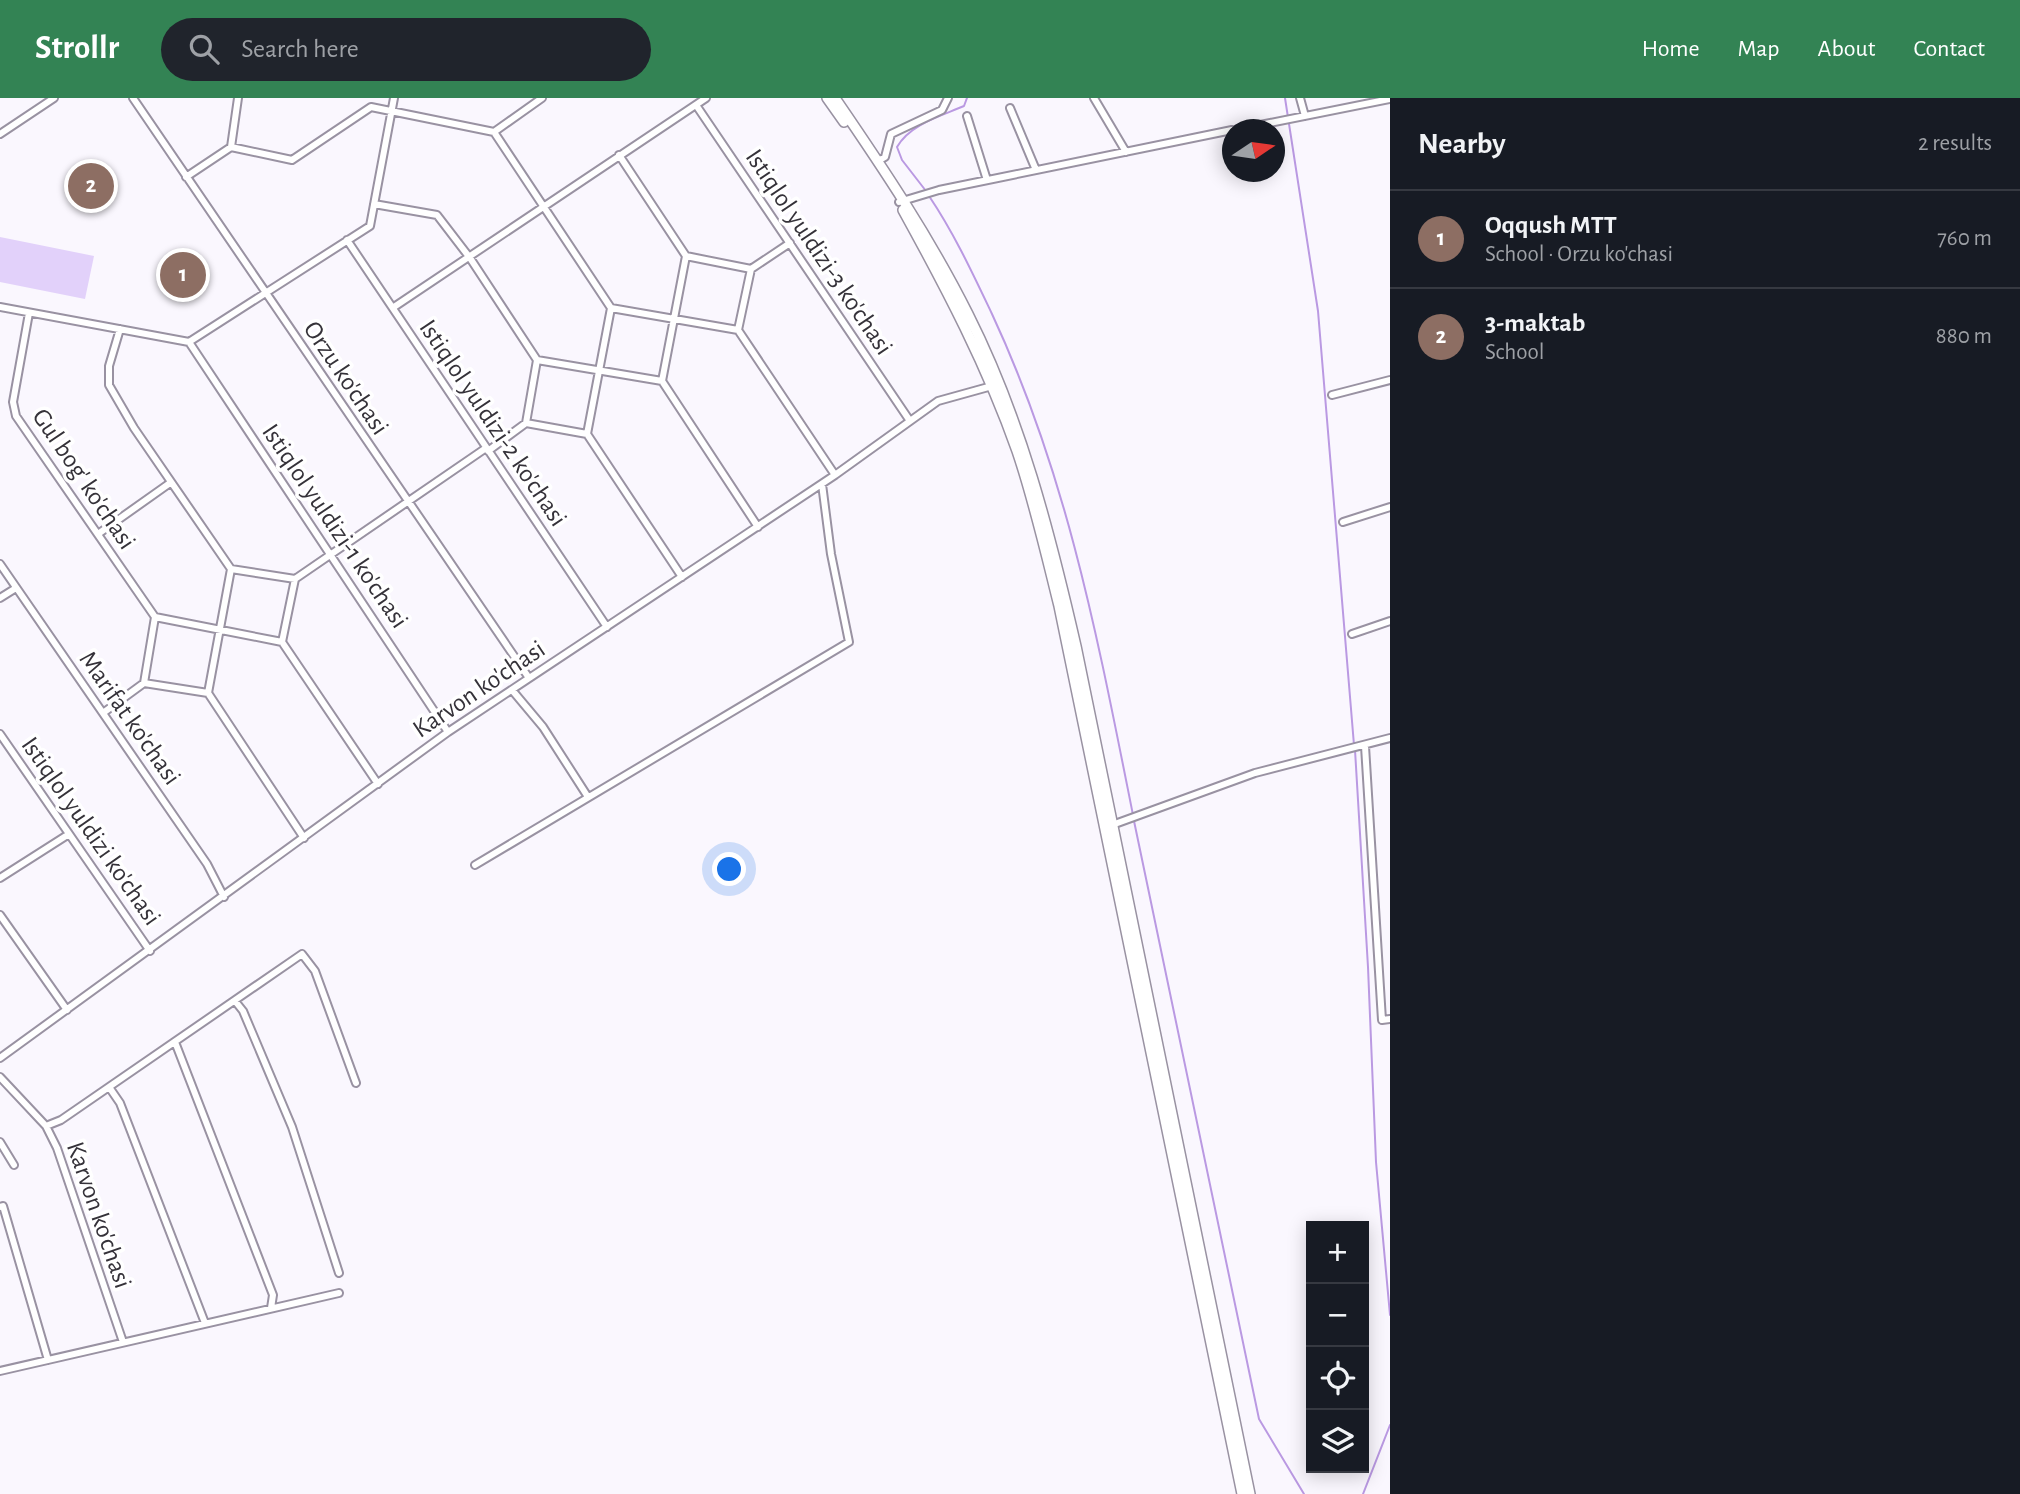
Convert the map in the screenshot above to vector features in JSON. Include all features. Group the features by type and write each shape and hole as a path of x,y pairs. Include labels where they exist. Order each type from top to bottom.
{"main road":[{"path":"827,98 902,201"},
{"path":"835,98 902,201 995,385 1017,450 1059,606 1250,1494"},
{"path":"1108,827 1242,1494"}],"street":[{"path":"0,134 54,98"},
{"name":"Orzu ko'chasi","path":"132,98 529,678"},
{"path":"231,147 238,98"},
{"path":"0,307 189,342 263,292 370,226 394,98"},
{"path":"494,132 542,98"},
{"path":"394,307 706,98"},
{"path":"878,161 885,157 891,134 942,110 948,98"},
{"path":"1094,98 1126,152"},
{"path":"1300,98 1305,116"},
{"path":"1285,120 1390,99"},
{"name":"Istiqlol yuldizi-3 ko'chasi","path":"695,105 910,421"},
{"path":"186,177 231,147 292,160 371,107 494,132 611,308 587,434 682,577"},
{"path":"1010,108 1036,170"},
{"path":"967,116 987,180"},
{"path":"902,201 987,180 1222,132"},
{"path":"619,155 686,256 676,320 662,381"},
{"path":"374,204 437,215 470,258 537,360 526,424"},
{"name":"Istiqlol yuldizi-2 ko'chasi","path":"347,240 607,627"},
{"path":"790,243 751,269 738,330 835,475"},
{"path":"686,256 751,269"},
{"path":"611,308 738,330"},
{"name":"Gul bog' ko'chasi","path":"29,313 17,370 13,402 16,416 155,617"},
{"path":"120,329 108,366 108,385 170,483 231,569 295,579 526,424 587,434"},
{"name":"Istiqlol yuldizi-1 ko'chasi","path":"189,342 448,732"},
{"path":"537,360 662,381 758,527"},
{"path":"1332,395 1390,380"},
{"name":"Karvon ko'chasi","path":"0,1058 448,732 822,484 938,401 995,385"},
{"path":"97,534 170,483"},
{"path":"475,865 849,642 831,554 822,484"},
{"path":"1343,522 1390,507"},
{"name":"Marifat ko'chasi","path":"0,564 207,864 224,897"},
{"path":"231,569 208,693 304,838"},
{"path":"282,642 295,579"},
{"path":"0,598 16,588"},
{"path":"145,683 155,617 282,642 378,784"},
{"path":"1352,634 1390,621"},
{"path":"103,713 145,683 208,693"},
{"path":"512,690 550,737 588,797"},
{"name":"Istiqlol yuldizi ko'chasi","path":"0,734 150,951"},
{"path":"1108,827 1142,817 1255,773 1390,738"},
{"path":"1363,747 1382,1020 1390,1019"},
{"path":"0,878 69,834"},
{"path":"0,915 67,1010"},
{"path":"46,1126 109,1087 302,954 315,971 356,1083"},
{"path":"235,1000 243,1011 292,1128 339,1273"},
{"path":"175,1042 272,1295 271,1308"},
{"name":"Karvon ko'chasi","path":"0,1077 46,1126 69,1179 122,1342"},
{"path":"109,1087 120,1103 205,1323"},
{"path":"0,1142 14,1165"},
{"path":"0,1207 3,1206 48,1360"},
{"path":"0,1371 338,1293"}],"shaded area":[{"path":"0,237 94,256 85,299 0,282"}],"waterway":[{"path":"926,191 902,160 897,147 910,132 936,117 964,106 967,98"},
{"path":"1285,98 1318,311 1354,745"},
{"path":"929,196 955,239 992,314 1041,436 1078,560 1133,815"},
{"path":"1355,750 1376,1162 1390,1315"},
{"path":"1134,821 1259,1419 1304,1494"},
{"path":"1363,1494 1390,1425"}],"place":[{"name":"3-maktab","path":"91,186"},
{"name":"Oqqush MTT","path":"183,275"}]}
